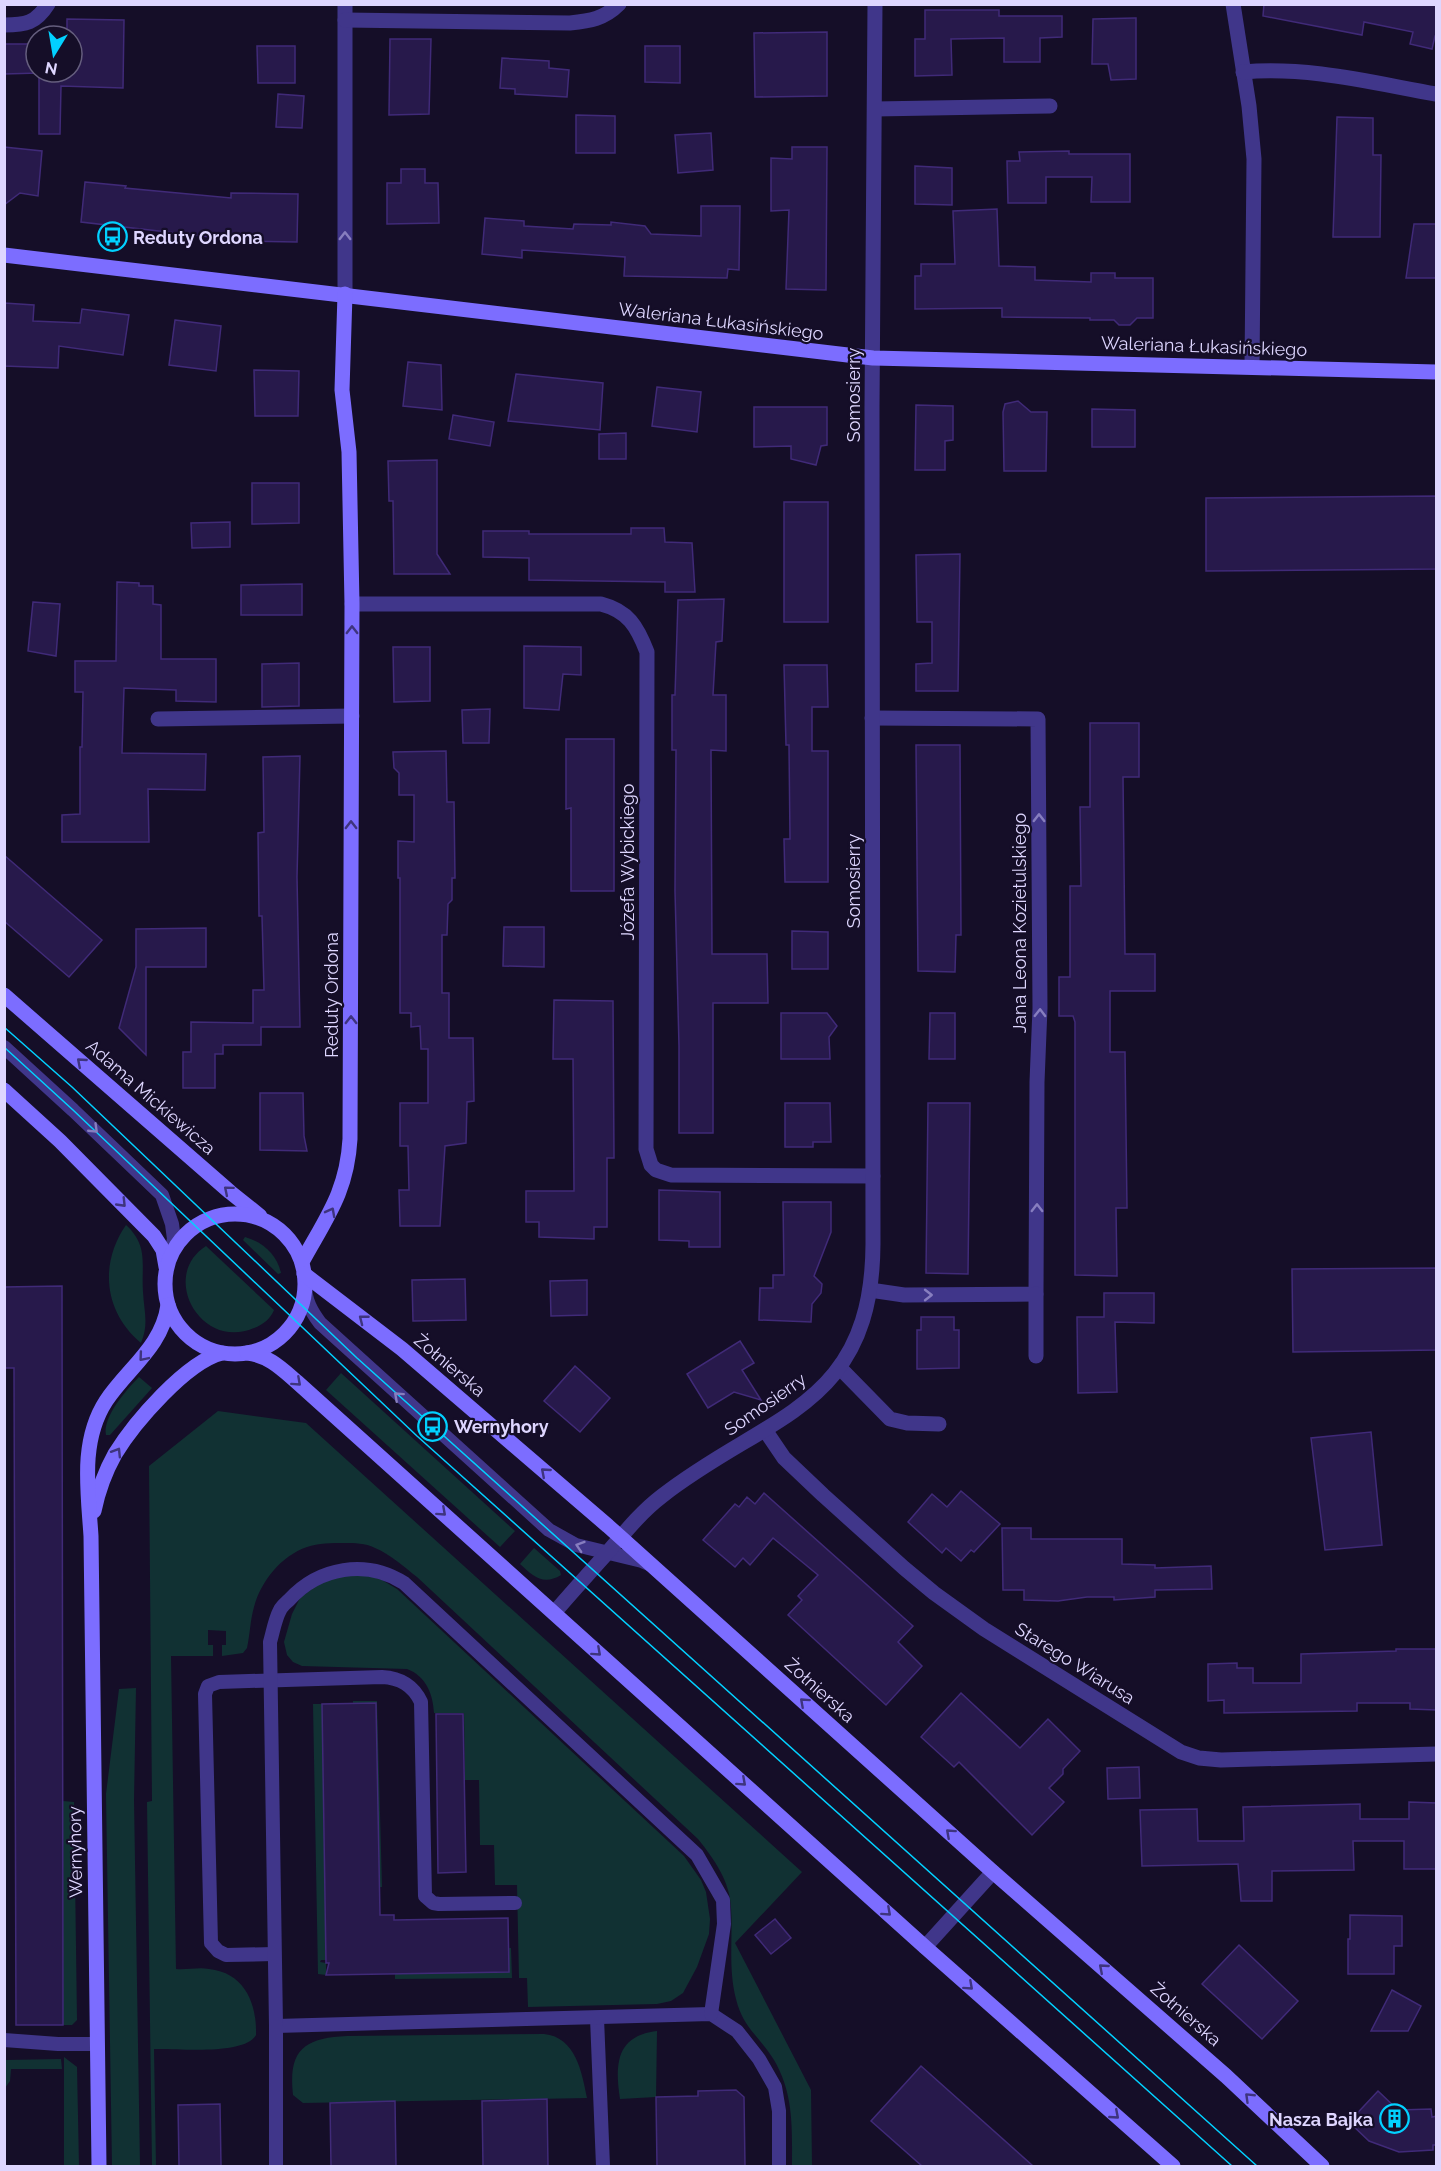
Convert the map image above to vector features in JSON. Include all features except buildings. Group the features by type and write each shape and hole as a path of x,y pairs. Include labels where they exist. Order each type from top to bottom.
{"street":[{"path":"4,25 27,23 39,18 48,4"},
{"name":"Reduty Ordona","path":"304,1274 342,1190 350,1152 352,604 349,452 342,390 345,294 345,4"},
{"path":"345,20 570,23 595,20 610,13 619,4"},
{"name":"Somosierry","path":"621,1537 647,1508 664,1494 804,1404 830,1380 840,1368 856,1340 870,1290 873,1266 872,718 875,4"},
{"path":"1233,4 1252,132 1254,179 1252,367"},
{"path":"1243,72 1276,70 1321,74 1437,94"},
{"path":"875,109 1050,106"},
{"name":"Waleriana Łukasińskiego","path":"4,255 873,358 1437,372"},
{"name":"Józefa Wybickiego","path":"352,604 601,604 618,610 627,617 638,632 646,651 646,1149 649,1159 656,1170 671,1175 873,1176"},
{"path":"158,719 352,716"},
{"name":"Jana Leona Kozietulskiego","path":"872,718 1038,719 1040,1008 1037,1082 1035,1356"},
{"name":"Adama Mickiewicza","path":"4,995 274,1227"},
{"path":"4,1090 69,1149 156,1238 168,1262"},
{"path":"247,1353 271,1344 286,1332 300,1310 304,1274 292,1244 274,1227 252,1216 222,1215 204,1221 189,1231 176,1245 168,1262 164,1286 168,1305 175,1322 187,1336 203,1347 222,1353 247,1353 267,1359 278,1366 925,1947 1173,2166"},
{"name":"Żołnierska","path":"304,1274 402,1349 621,1537 993,1872 1226,2076 1322,2166"},
{"path":"870,1290 904,1295 1036,1294"},
{"name":"Wernyhory","path":"99,2166 91,1536 87,1472 89,1446 94,1426 108,1398 155,1341 164,1322 168,1305"},
{"name":"Wernyhory","path":"91,1536 97,1499 104,1477 128,1436 181,1378 208,1359 222,1353"},
{"path":"840,1368 890,1419 907,1423 939,1424"},
{"name":"Starego Wiarusa","path":"765,1430 784,1458 823,1496 934,1593 984,1629 1181,1752 1199,1758 1221,1760 1437,1754"},
{"path":"554,1613 621,1537"},
{"path":"925,1947 993,1872"}],"lane":[{"path":"4,1047 74,1110 162,1196 168,1208 174,1239 168,1262"},
{"path":"304,1274 309,1307 320,1323 549,1530 576,1545 642,1561 656,1569"},
{"path":"276,2166 270,1642 280,1610 301,1587 328,1573 357,1567 393,1575 404,1583 697,1855 723,1900 724,1924 711,2014"},
{"path":"274,1954 226,1955 218,1951 211,1942 205,1694 208,1686 219,1682 388,1677 397,1679 412,1688 421,1702 425,1896 433,1903 439,1904 515,1903"},
{"path":"276,2026 711,2014 737,2031 759,2059 775,2087 779,2111 779,2166"},
{"path":"597,2018 603,2166"},
{"path":"4,2040 97,2044"}],"green space":[{"path":"126,1225 141,1248 145,1324 141,1343 119,1317 110,1287 109,1271 112,1256 117,1240"},
{"path":"245,1237 258,1242 273,1255 281,1273 278,1274 243,1240"},
{"path":"206,1246 274,1310 263,1323 254,1328 235,1332 218,1329 203,1320 192,1307 187,1291 186,1275 192,1259"},
{"path":"341,1373 515,1531 500,1547 326,1390"},
{"path":"139,1377 152,1388 110,1435 106,1435 108,1420 112,1412 122,1396"},
{"path":"218,1411 306,1423 802,1872 735,1943 811,2090 812,2166 792,2166 790,2112 785,2086 774,2060 747,2025 739,2009 732,1976 728,1889 720,1871 698,1839 417,1577 397,1561 371,1546 344,1543 307,1547 289,1557 273,1571 257,1597 247,1648 243,1653 222,1656 222,1645 226,1645 226,1631 208,1630 208,1645 213,1645 213,1656 171,1656 176,1969 205,1968 221,1972 240,1983 251,2002 256,2035 249,2042 225,2048 154,2049 156,2166 152,2166 147,1802 152,1801 149,1466"},
{"path":"534,1548 560,1571 561,1575 544,1580 534,1576 520,1564"},
{"path":"364,1574 382,1580 397,1589 684,1856 701,1880 706,1892 710,1919 709,1934 697,1967 683,1993 671,2001 657,2004 528,2007 527,1978 519,1978 517,1885 495,1885 494,1845 480,1845 479,1780 465,1780 464,1713 434,1713 432,1699 424,1681 407,1669 302,1666 293,1662 287,1655 284,1642 292,1614 300,1598 325,1579"},
{"path":"136,1688 134,1800 140,2166 112,2166 106,1794 119,1689"},
{"path":"353,1701 377,1701 382,1887 379,1887 376,1704 353,1704"},
{"path":"313,1704 322,1704 326,1960 320,1962 326,1963 326,1975 318,1974"},
{"path":"63,1801 74,1802 77,2020 72,2025 63,2025"},
{"path":"509,1948 511,1948 512,1978 395,1979 395,1974 509,1972"},
{"path":"657,2031 656,2097 620,2099 618,2064 621,2054 633,2039"},
{"path":"544,2034 564,2042 570,2049 580,2068 587,2098 303,2103 293,2095 293,2067 302,2049 310,2043 332,2037"},
{"path":"64,2057 77,2067 79,2166 64,2166"},
{"path":"61,2059 62,2069 11,2069 10,2081 5,2088 5,2060"}],"tram line":[{"path":"4,1027 72,1087 357,1358 1257,2166"},
{"path":"4,1047 417,1436 1232,2166"}],"place":[{"name":"Reduty Ordona","path":"112,237"},
{"name":"Wernyhory","path":"433,1426"},
{"name":"Nasza Bajka","path":"1394,2119"}]}
